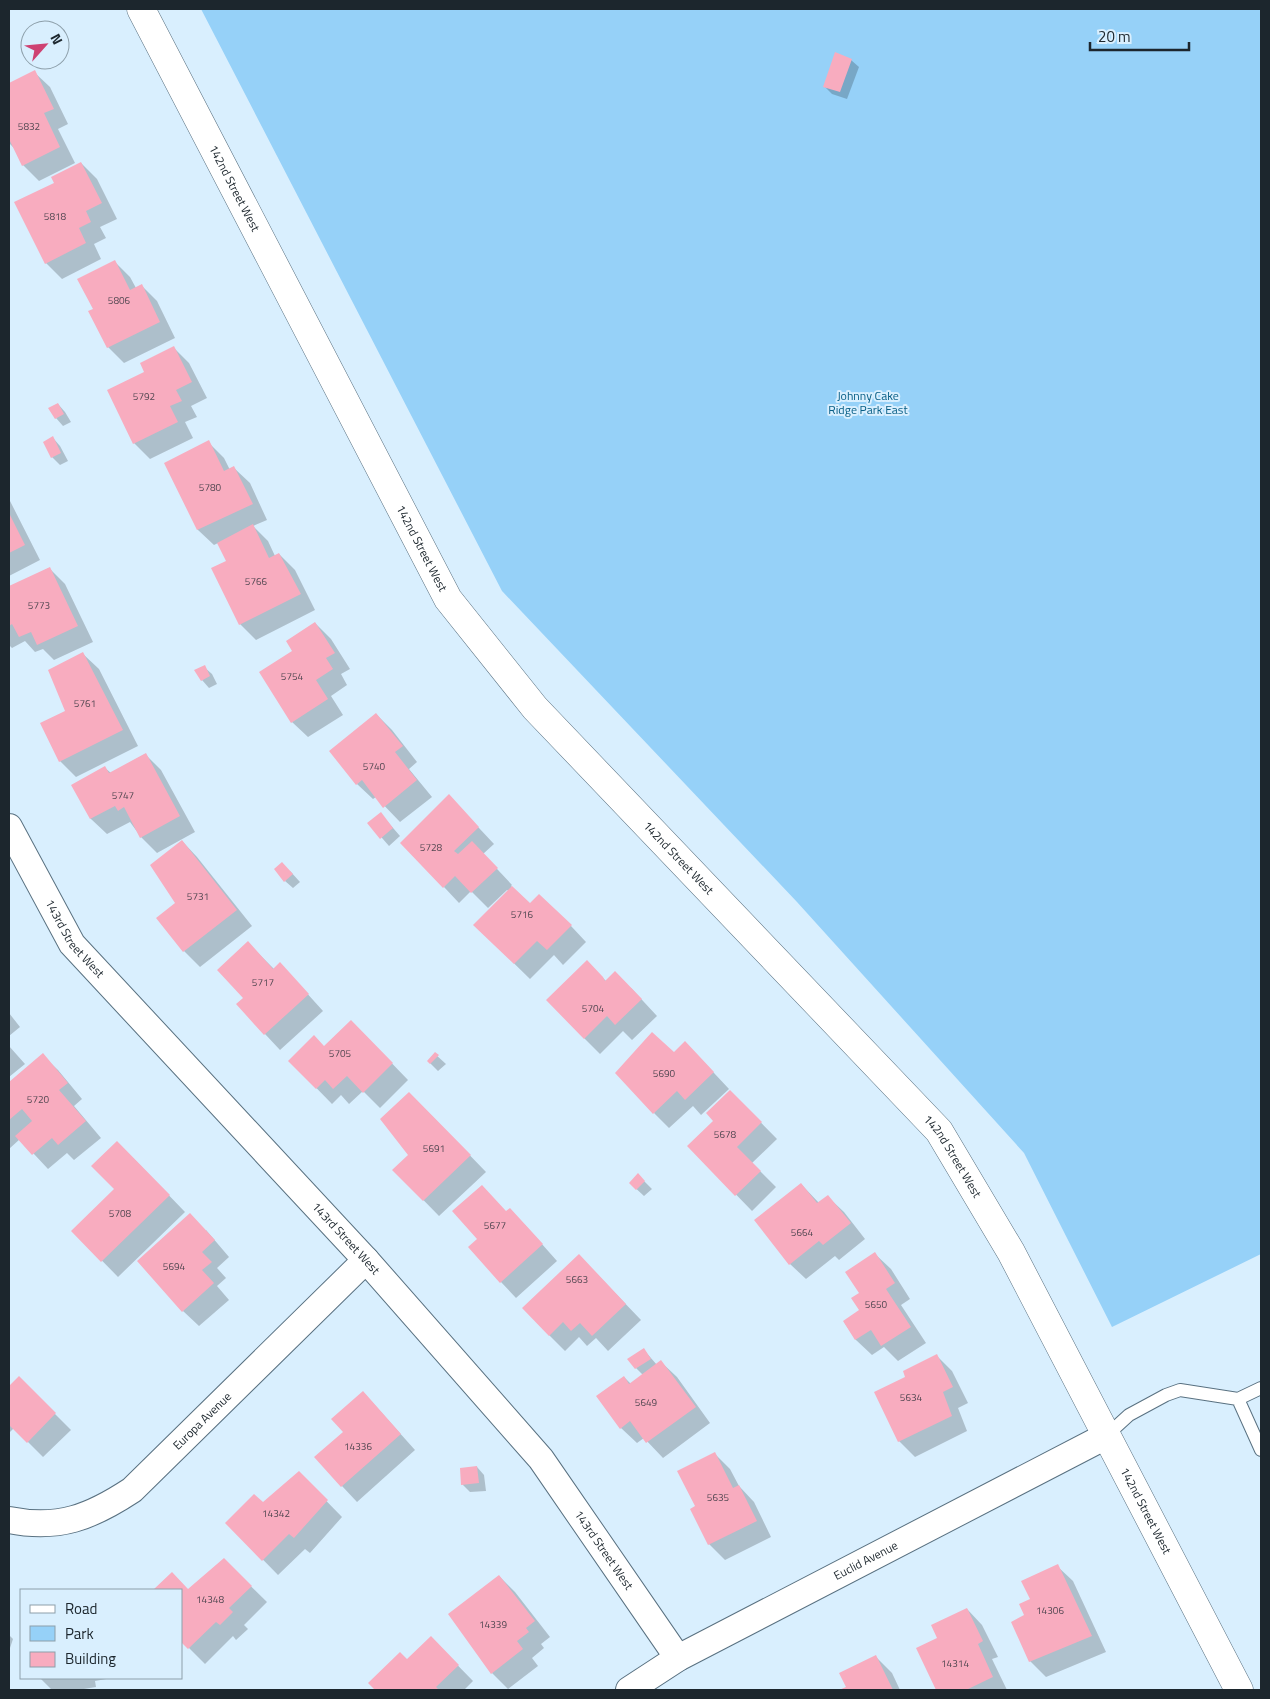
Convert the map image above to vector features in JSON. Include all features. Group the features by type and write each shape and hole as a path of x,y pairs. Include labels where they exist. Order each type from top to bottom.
{"street":[{"name":"142nd Street West","path":"141,9 448,599 534,708 939,1131 1011,1252 1240,1690"},
{"name":"143rd Street West","path":"9,827 72,944 366,1260 541,1459 678,1658"},
{"name":"Europa Avenue","path":"9,1520 49,1524 79,1518 108,1505 132,1490 366,1260"},
{"name":"Euclid Avenue","path":"629,1690 678,1658 1106,1436"}],"lane":[{"path":"1106,1436 1130,1415 1166,1395 1180,1390 1238,1399 1261,1388"},
{"path":"1238,1399 1261,1450"}],"green space":[{"name":"Johnny Cake Ridge Park East","path":"201,9 1261,9 1261,1254 1112,1327 1024,1153 797,902 502,591"}],"building":[{"path":"835,52 852,59 840,92 823,87"},
{"path":"35,70 54,109 44,113 60,147 22,166 9,139 9,83"},
{"path":"81,162 102,203 86,211 91,222 79,228 86,243 45,264 14,202 54,183 51,177"},
{"path":"115,260 130,290 142,284 160,322 107,348 88,311 93,309 77,279"},
{"path":"174,346 192,382 176,390 182,401 170,406 178,422 133,444 107,390 144,372 140,363"},
{"path":"58,403 64,414 55,419 48,408"},
{"path":"53,436 61,453 51,458 43,442"},
{"path":"209,440 224,471 234,466 253,504 197,530 164,463"},
{"path":"9,513 25,545 9,553"},
{"path":"253,524 269,558 279,553 301,594 239,625 211,568 226,561 217,543"},
{"path":"50,567 78,626 37,645 31,632 19,637 12,624 9,626 9,586"},
{"path":"315,622 335,653 326,658 333,669 316,680 328,699 291,723 259,672 292,651 286,641"},
{"path":"83,652 123,730 59,762 40,723 65,711 48,670"},
{"path":"205,665 210,676 201,681 194,670"},
{"path":"376,713 403,746 395,752 417,780 383,808 362,780 356,785 329,751"},
{"path":"146,753 180,816 140,838 124,807 118,811 115,806 90,819 71,785 105,766 109,773"},
{"path":"449,794 479,827 454,851 458,854 472,841 498,868 471,893 455,876 443,888 400,843"},
{"path":"381,812 393,828 380,839 367,823"},
{"path":"182,840 237,910 183,952 156,918 175,903 150,865"},
{"path":"282,862 293,874 284,882 274,869"},
{"path":"512,886 530,903 539,894 572,925 547,950 537,941 514,964 473,925"},
{"path":"248,941 273,969 280,962 309,994 264,1035 236,1004 243,998 217,970"},
{"path":"587,960 605,981 615,971 642,999 615,1025 607,1016 584,1039 546,1000"},
{"path":"351,1020 393,1063 363,1093 347,1076 333,1089 325,1080 316,1089 288,1061 314,1035 324,1046"},
{"path":"652,1032 674,1052 685,1041 714,1072 685,1100 677,1091 653,1114 615,1073"},
{"path":"435,1052 439,1055 430,1064 427,1061"},
{"path":"43,1053 68,1083 59,1090 86,1121 58,1145 52,1138 32,1155 15,1136 32,1121 22,1109 9,1120 9,1082"},
{"path":"730,1090 762,1122 737,1147 761,1171 735,1196 687,1146 713,1121 706,1113"},
{"path":"409,1092 471,1155 423,1201 392,1170 408,1155 380,1119"},
{"path":"117,1141 170,1195 101,1262 71,1231 114,1189 91,1166"},
{"path":"638,1173 645,1181 636,1190 629,1183"},
{"path":"801,1183 817,1203 828,1195 851,1223 823,1245 819,1241 789,1265 754,1220"},
{"path":"482,1185 506,1211 510,1208 543,1244 500,1283 468,1247 477,1239 452,1211"},
{"path":"190,1213 215,1240 202,1252 212,1262 202,1270 214,1283 182,1312 137,1261"},
{"path":"875,1252 895,1283 886,1289 911,1327 881,1346 871,1330 855,1340 843,1321 859,1310 851,1298 859,1293 845,1272"},
{"path":"579,1254 626,1304 592,1336 580,1323 571,1331 563,1322 549,1336 522,1308"},
{"path":"644,1348 651,1359 635,1369 627,1359"},
{"path":"937,1354 953,1387 943,1392 952,1416 898,1442 874,1392 905,1377 903,1371"},
{"path":"661,1360 696,1407 646,1443 630,1421 620,1429 596,1396 624,1376 629,1384"},
{"path":"19,1376 56,1413 27,1443 9,1425 9,1386"},
{"path":"363,1391 401,1434 341,1487 314,1457 343,1432 331,1419"},
{"path":"715,1452 733,1488 739,1485 757,1521 708,1545 690,1509 695,1506 677,1471"},
{"path":"477,1466 479,1483 461,1485 460,1468"},
{"path":"299,1471 328,1500 294,1538 289,1534 262,1561 225,1523 254,1494 263,1502"},
{"path":"224,1558 252,1586 229,1608 233,1612 220,1625 216,1622 188,1649 182,1643 182,1589 154,1589 172,1572 188,1589"},
{"path":"1058,1564 1092,1636 1029,1662 1011,1622 1024,1615 1019,1604 1030,1599 1021,1581"},
{"path":"499,1575 535,1621 526,1628 529,1632 517,1641 523,1649 491,1674 448,1614"},
{"path":"967,1608 983,1641 978,1644 993,1677 966,1690 936,1690 916,1648 937,1638 931,1625"},
{"path":"431,1636 459,1665 436,1687 439,1690 375,1690 368,1683 400,1652 407,1659"},
{"path":"876,1655 893,1690 839,1690 846,1687 839,1673"}]}
